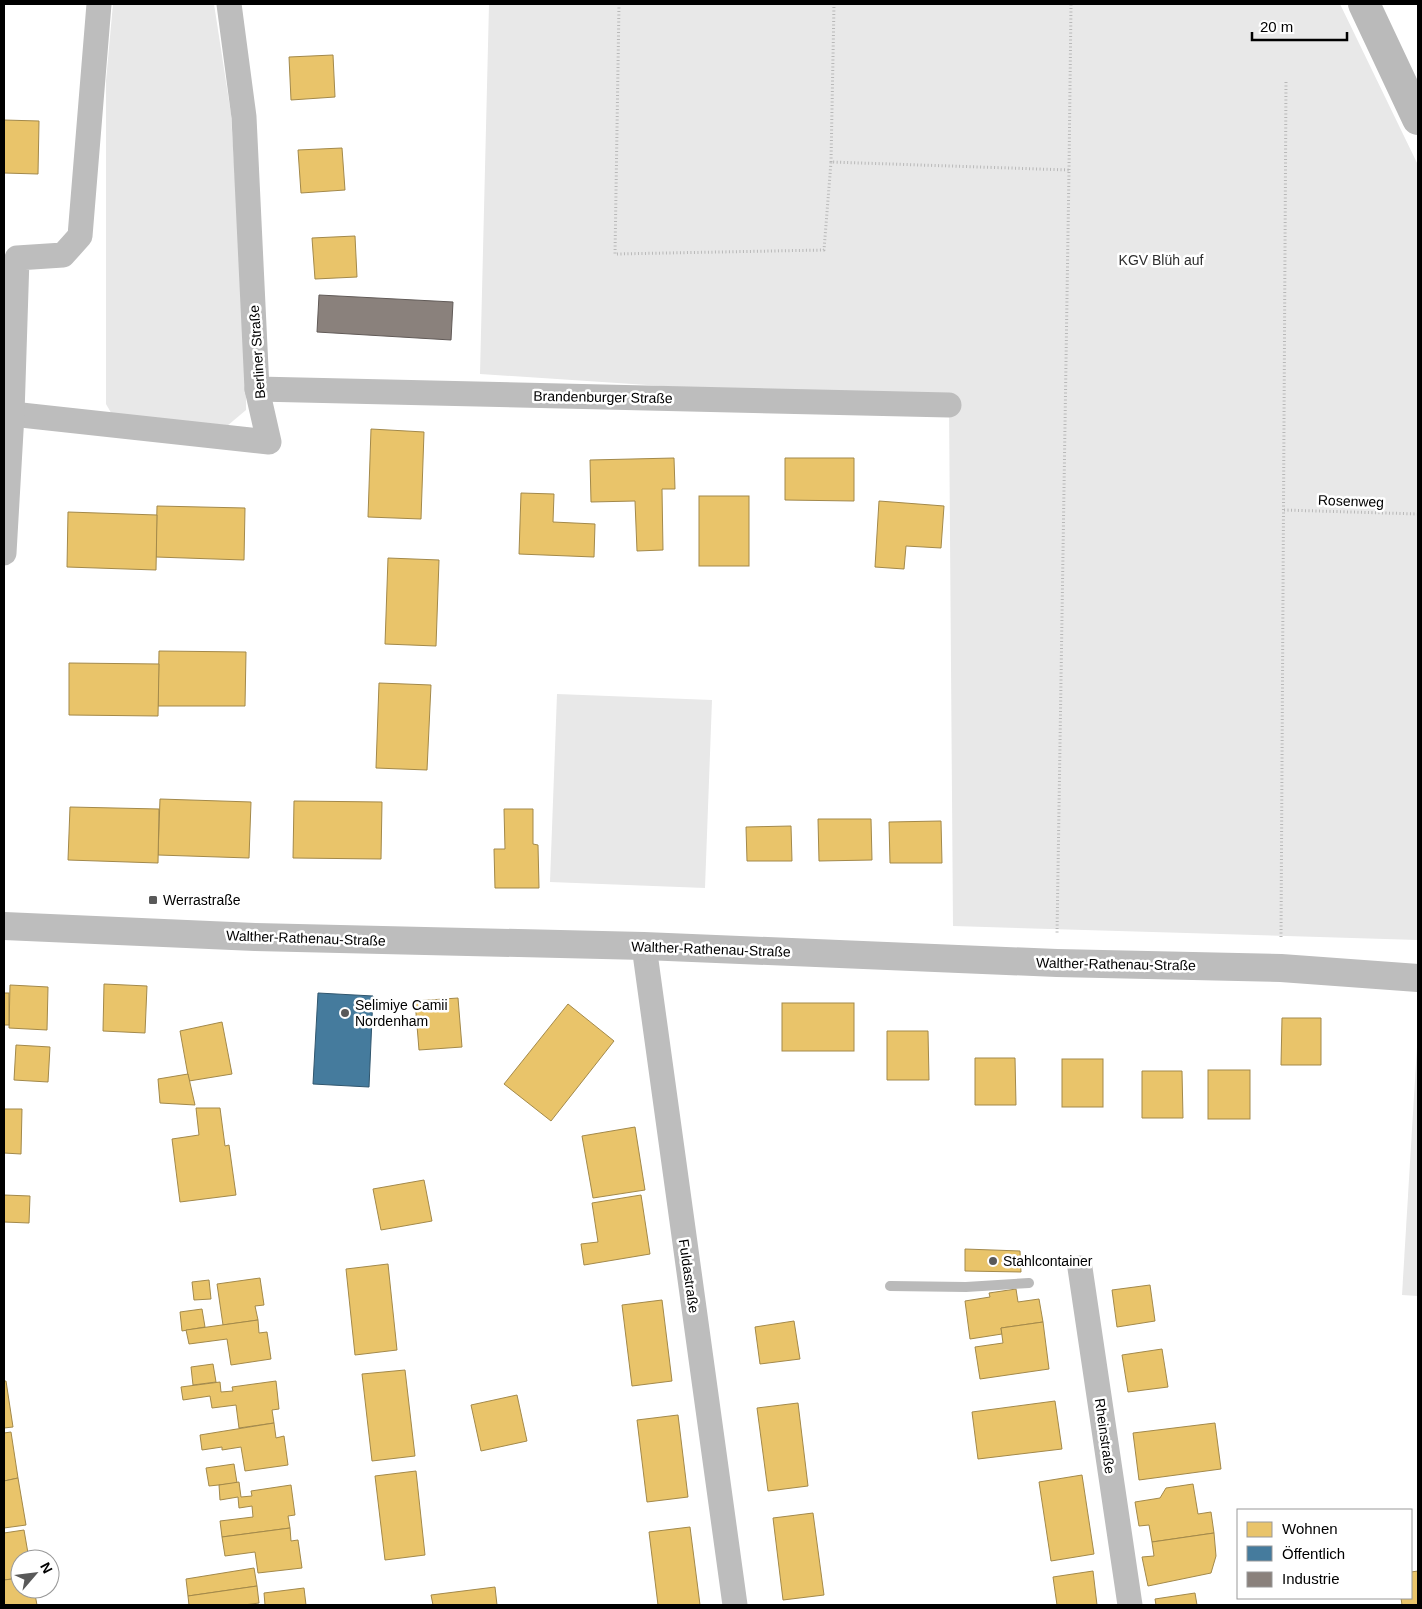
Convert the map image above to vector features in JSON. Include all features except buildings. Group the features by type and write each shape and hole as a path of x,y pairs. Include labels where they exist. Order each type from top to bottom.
{"street":[{"path":"4,553 12,414 11,258 63,255 80,236 99,4"},
{"name":"Berliner Straße","path":"12,414 269,442 257,389 244,117 229,4"},
{"name":"Brandenburger Straße","path":"257,389 949,405"},
{"name":"Walther-Rathenau-Straße","path":"4,926 265,937 644,946 1057,964 1281,968 1418,978"},
{"name":"Fuldastraße","path":"644,946 735,1605"},
{"name":"Rheinstraße","path":"1080,1268 1130,1605"}],"path":[{"path":"832,162 834,4"},
{"path":"1069,170 1072,4"},
{"path":"1281,968 1286,80"},
{"name":"Rosenweg","path":"1284,510 1418,514"}],"green space":[{"path":"113,4 214,4 231,114 246,357 246,410 227,426 114,418 106,404 106,81"},
{"name":"KGV Blüh auf","path":"489,4 1340,4 1418,165 1418,940 953,926 949,405 480,374"},
{"path":"557,694 712,700 705,888 550,882"},
{"path":"1418,1030 1418,1296 1402,1295"}],"waterway":[{"path":"1364,4 1418,119"},
{"path":"890,1286 966,1287 1029,1283"}],"place":[{"name":"Werrastraße","path":"153,900"},
{"name":"Selimiye Camii Nordenham","path":"345,1013"},
{"name":"Stahlcontainer","path":"993,1261"}]}
